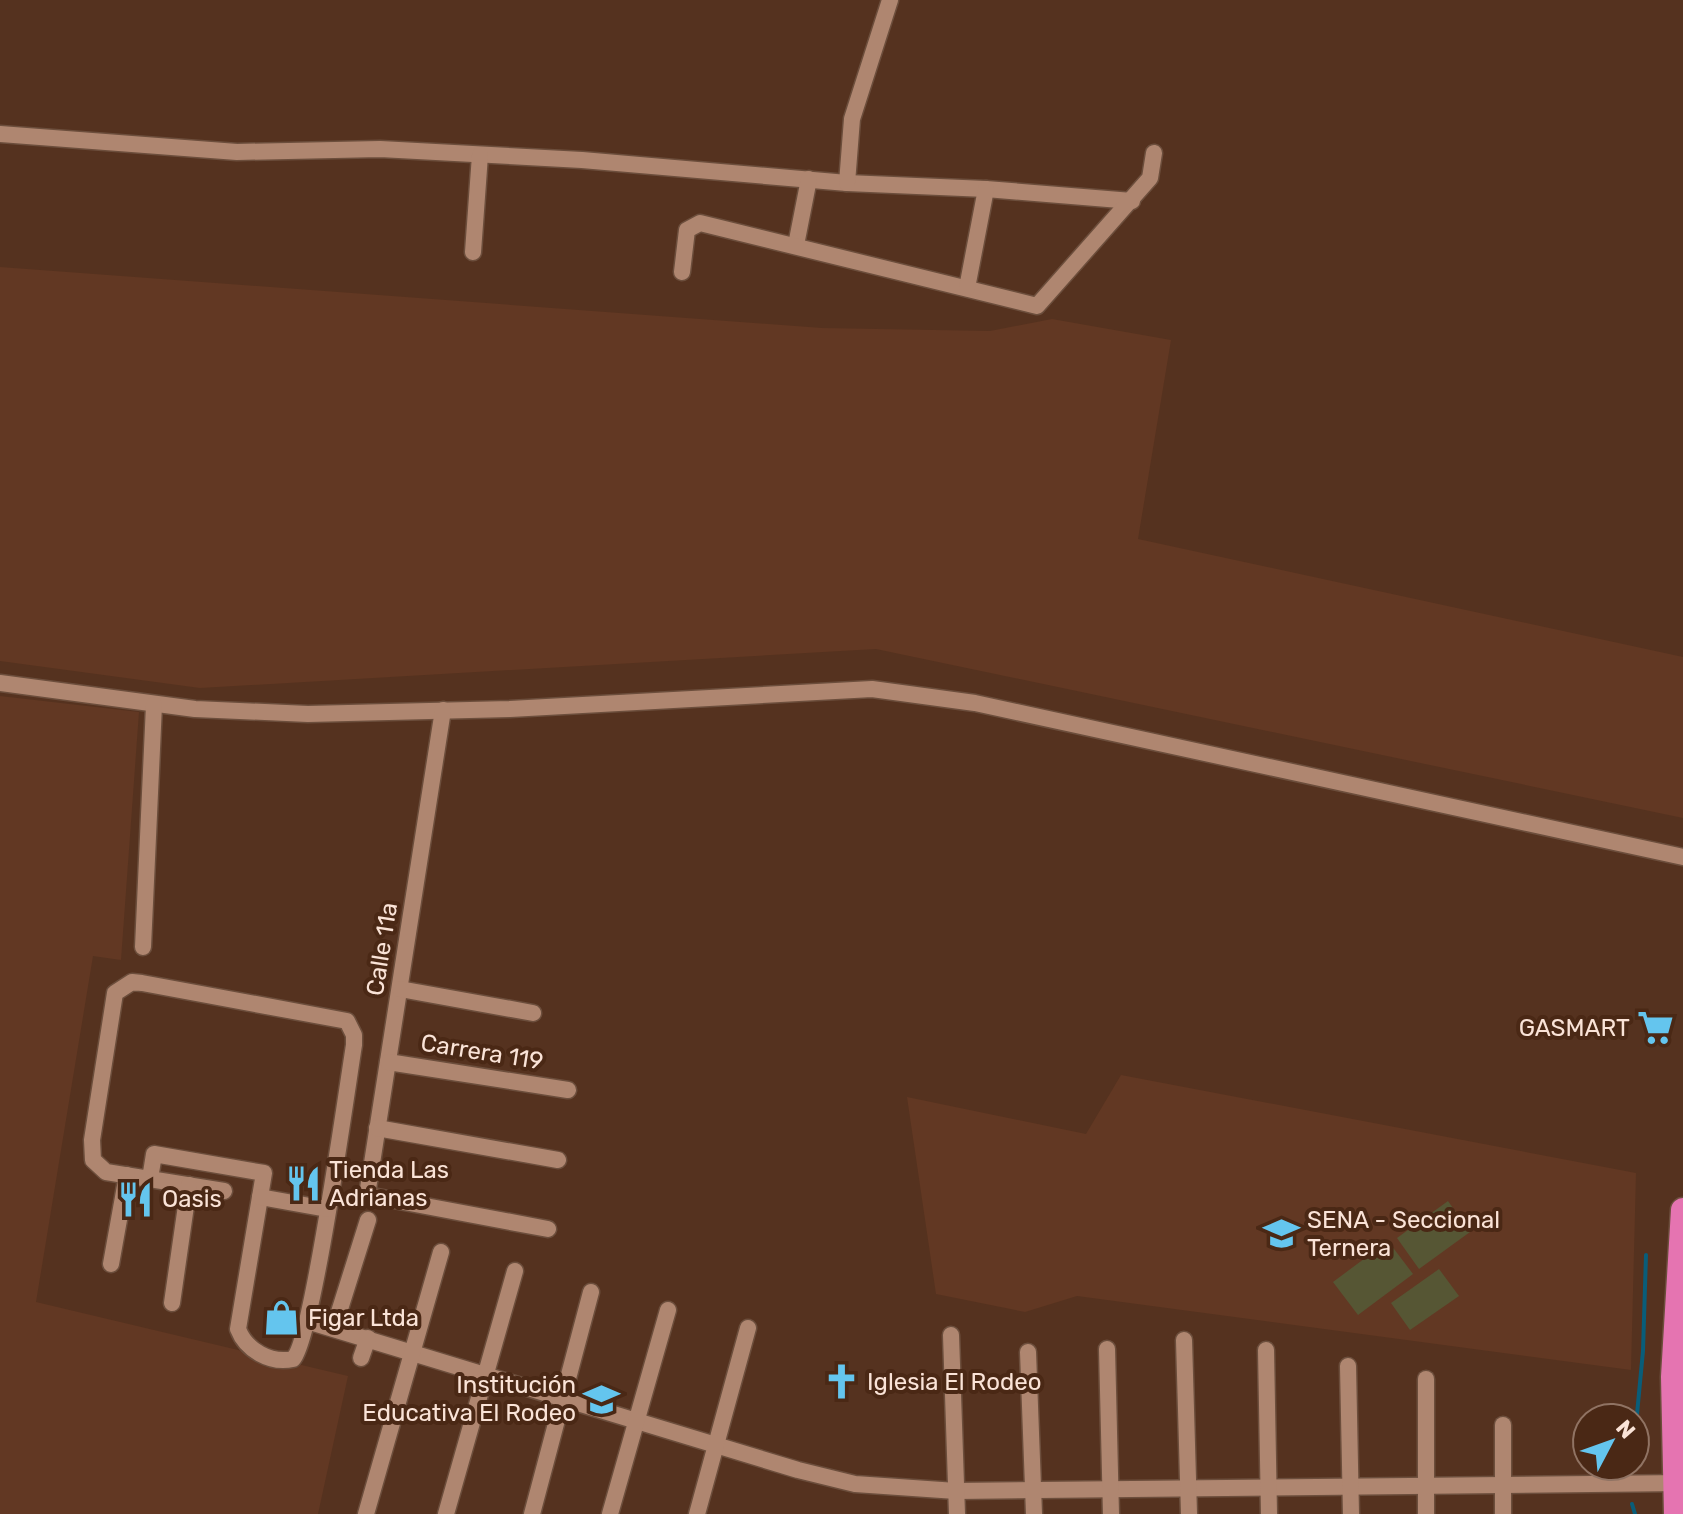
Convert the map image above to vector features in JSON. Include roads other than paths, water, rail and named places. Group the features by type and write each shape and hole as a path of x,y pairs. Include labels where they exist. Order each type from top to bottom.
{"highway":[{"path":"1676,1514 1679,1483 1673,1377 1683,1210"}],"street":[{"path":"847,183 852,119 890,0"},
{"path":"0,134 237,152 380,149 1132,201"},
{"path":"682,272 687,230 692,224 700,223 1037,306 1150,178 1154,153"},
{"path":"473,252 480,155"},
{"path":"796,245 809,179"},
{"path":"967,288 986,189"},
{"path":"0,683 154,705 308,714 872,689 975,703 1683,857"},
{"path":"143,947 154,705"},
{"name":"Calle 11a","path":"443,710 367,1195 548,1229"},
{"path":"150,1179 154,1154 264,1173 238,1321 241,1337 253,1350 288,1360 298,1354 307,1321 354,1045 352,1027 341,1018 175,987 132,982 122,986 112,1003 92,1140 93,1160 106,1172 224,1191"},
{"path":"400,989 533,1013"},
{"name":"Carrera 119","path":"388,1062 568,1090"},
{"path":"377,1128 558,1160"},
{"path":"111,1264 127,1175"},
{"path":"172,1303 189,1185"},
{"path":"260,1197 327,1209"},
{"path":"334,1328 368,1220"},
{"path":"366,1514 441,1252"},
{"path":"446,1514 515,1271"},
{"path":"532,1514 591,1292"},
{"path":"610,1514 668,1310"},
{"path":"307,1321 855,1484 956,1491 1679,1483"},
{"path":"697,1514 748,1328"},
{"path":"951,1335 957,1514"},
{"path":"361,1358 368,1338"},
{"path":"1184,1340 1189,1514"},
{"path":"1107,1349 1111,1514"},
{"path":"1266,1350 1269,1514"},
{"path":"1028,1352 1034,1514"},
{"path":"1348,1366 1351,1514"},
{"path":"1426,1379 1426,1514"},
{"path":"1503,1425 1503,1514"}],"waterway":[{"path":"1638,1402 1646,1255"},
{"path":"1632,1504 1635,1514"}],"place":[{"name":"GASMART","path":"1656,1028"},
{"name":"Tienda Las Adrianas","path":"303,1184"},
{"name":"Oasis","path":"136,1199"},
{"name":"SENA - Seccional Ternera","path":"1281,1234"},
{"name":"Figar Ltda","path":"282,1318"},
{"name":"Iglesia El Rodeo","path":"841,1382"},
{"name":"Institución Educativa El Rodeo","path":"602,1399"}]}
